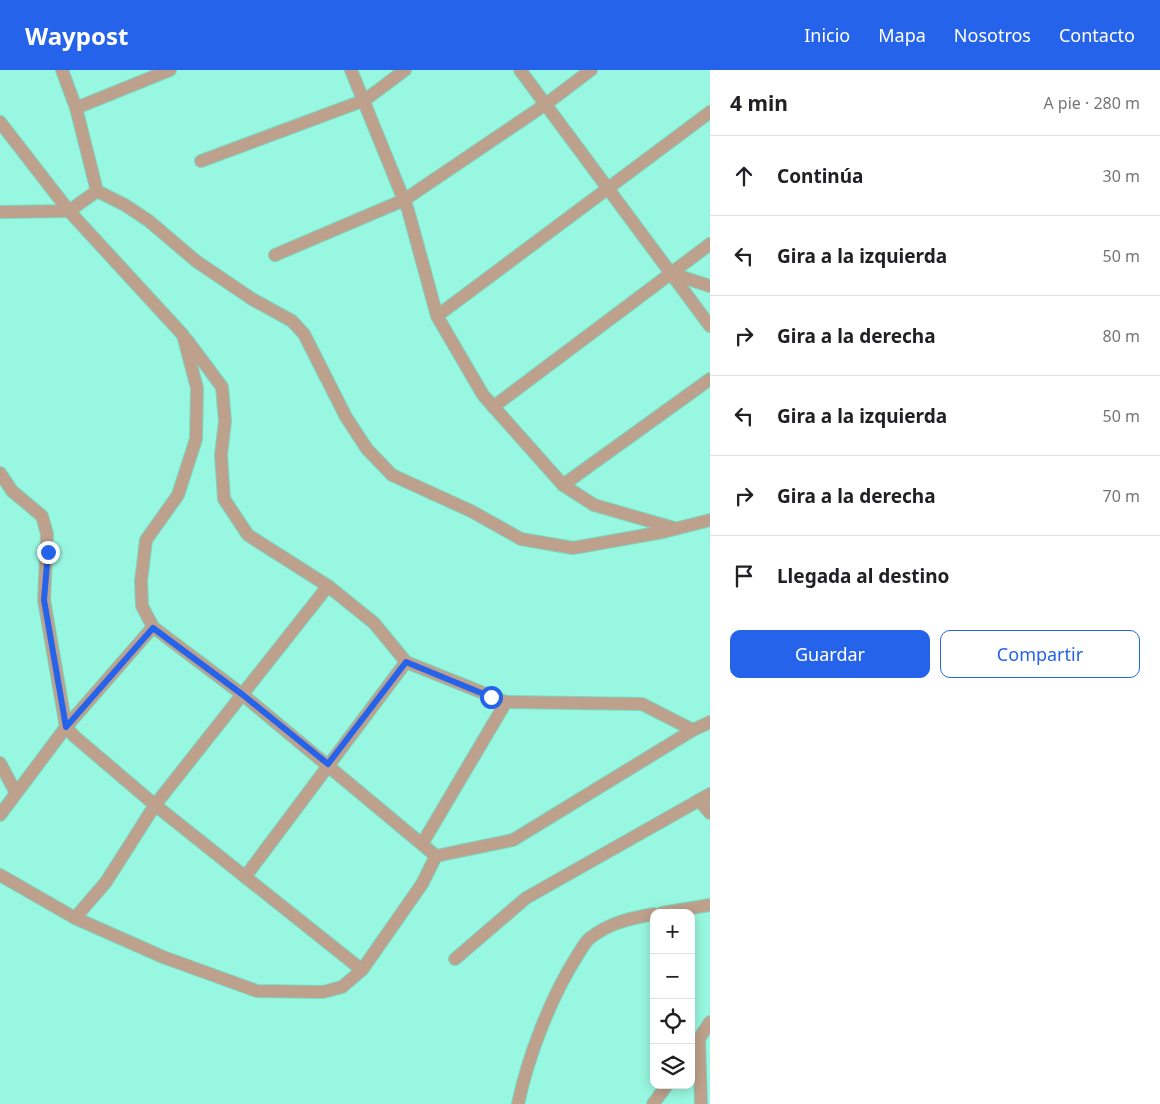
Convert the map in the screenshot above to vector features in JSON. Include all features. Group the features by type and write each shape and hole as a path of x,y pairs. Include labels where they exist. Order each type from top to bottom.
{"street":[{"path":"62,70 76,108 97,192"},
{"path":"76,108 170,70"},
{"path":"351,70 365,100 404,200 437,316 483,395 563,485 594,504 674,528"},
{"path":"202,161 365,100 405,70"},
{"path":"520,70 710,326"},
{"path":"275,255 404,200 546,104 591,70"},
{"path":"437,316 710,112"},
{"path":"0,122 69,211 183,334 222,387 225,421 221,455 224,499 248,535 328,586 374,623 406,662 506,702 642,704 694,730"},
{"path":"0,212 69,211 97,192"},
{"path":"97,192 125,204 149,221 196,261 252,299 292,321 304,334 346,417 362,441 392,475 470,512 521,539 573,548 710,520"},
{"path":"493,406 710,244"},
{"path":"670,273 710,286"},
{"path":"183,334 198,388 196,439 178,495 146,540 141,580 142,606 153,628 243,695 436,856"},
{"path":"563,485 710,379"},
{"path":"0,473 12,491 42,516 47,534 44,600 66,727 155,805 362,970"},
{"path":"76,918 106,882 155,805 328,586"},
{"path":"0,815 66,727 153,628"},
{"path":"245,877 406,662"},
{"path":"422,844 506,702"},
{"path":"436,856 514,840 710,722"},
{"path":"0,764 16,793"},
{"path":"455,959 526,898 704,797 710,813"},
{"path":"0,875 76,918 163,957 256,991 323,992 342,987 362,970 422,884 436,856"},
{"path":"686,909 710,905"},
{"path":"518,1104 522,1083 559,985 589,939 610,925 634,917 650,915"},
{"path":"695,1044 710,1022"},
{"path":"699,1038 701,1104"},
{"path":"653,1104 664,1089"}],"route":[{"path":"48,552 44,600 66,727 153,628 243,695 328,764 406,662 491,697"}]}
